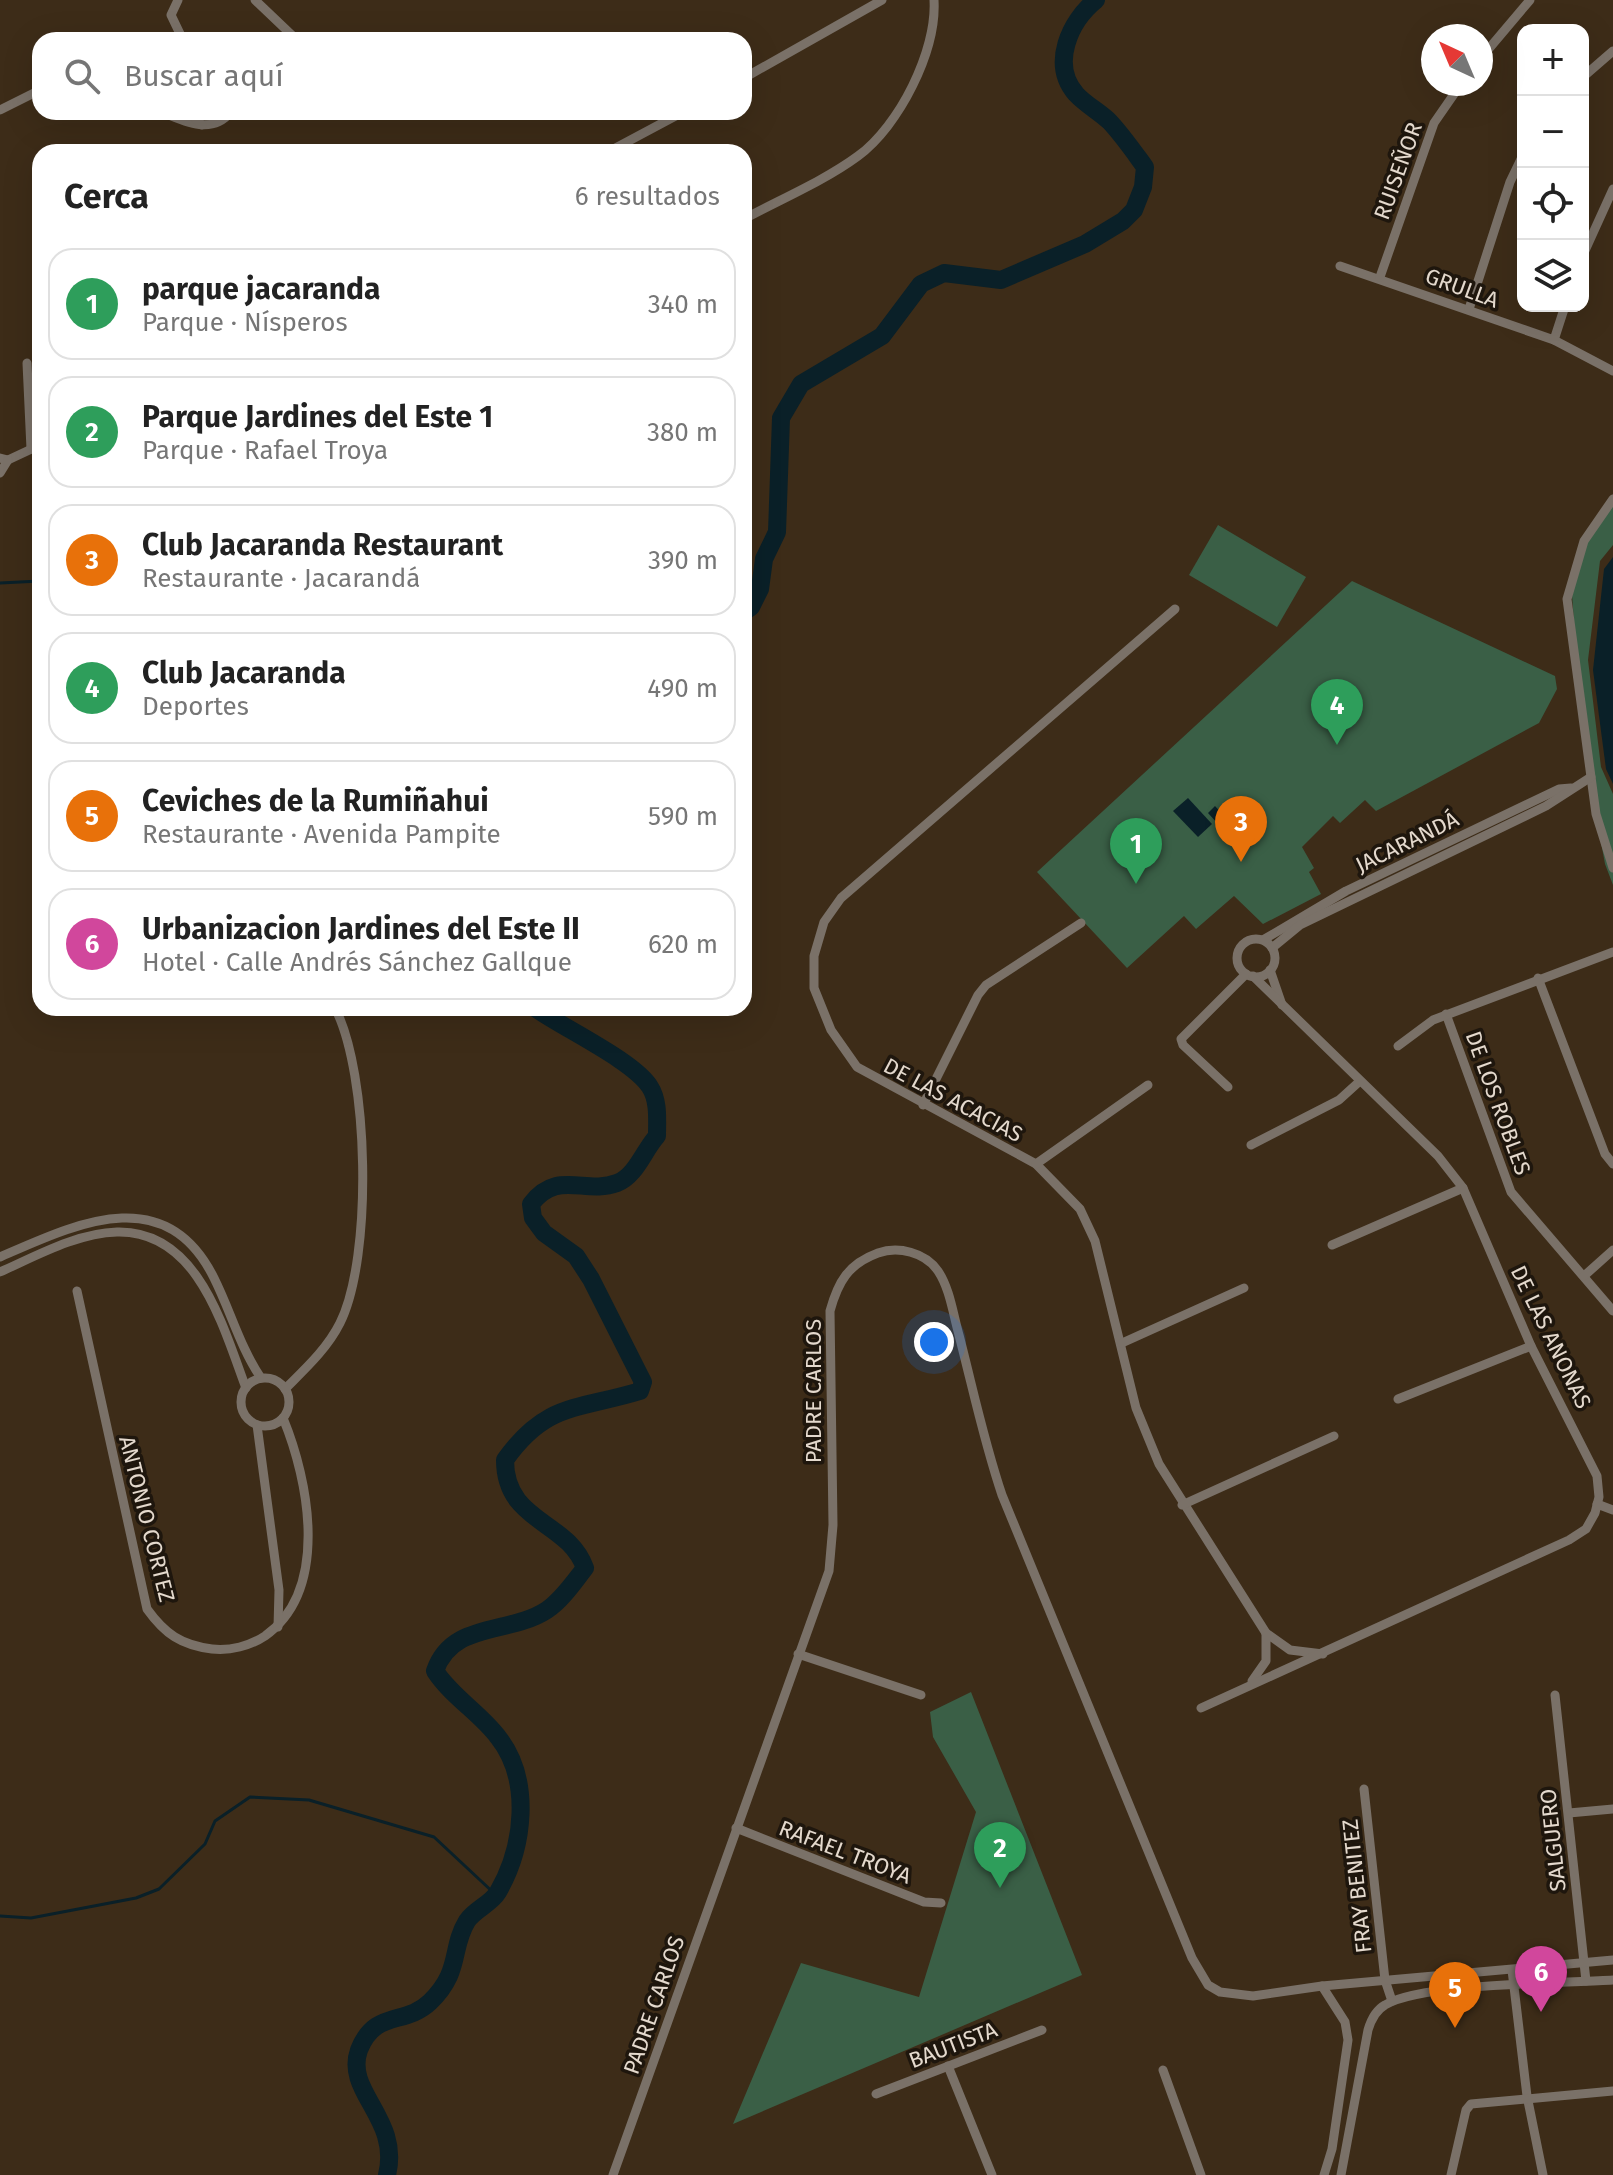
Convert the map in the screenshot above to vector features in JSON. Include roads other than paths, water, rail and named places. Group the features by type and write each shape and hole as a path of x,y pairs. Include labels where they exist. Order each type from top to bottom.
{"street":[{"path":"177,32 171,15 178,0"},
{"path":"255,0 289,32"},
{"path":"752,73 882,0"},
{"path":"752,215 856,158 881,134 921,71 935,13 934,0"},
{"path":"1493,44 1530,0"},
{"path":"1589,72 1613,51"},
{"path":"0,110 32,94"},
{"name":"RUISEÑOR","path":"1380,277 1434,123 1453,96"},
{"path":"187,120 202,125 215,125 221,120"},
{"path":"197,120 202,125"},
{"path":"623,144 666,120"},
{"path":"1469,309 1517,167"},
{"path":"1589,242 1613,189"},
{"name":"GRULLA","path":"1340,266 1365,276 1380,277 1554,340 1613,371"},
{"path":"1554,340 1563,312"},
{"path":"27,363 32,410"},
{"path":"0,473 4,459 32,448"},
{"path":"1613,499 1584,541 1567,599 1596,814 1613,868"},
{"name":"DE LAS ACACIAS","path":"1175,609 841,898 824,922 814,956 814,988 831,1030 857,1067 1036,1164 1080,1209 1089,1224 1122,1343 1136,1408 1159,1464 1182,1505 1266,1633"},
{"name":"JACARANDÁ","path":"1272,948 1300,925 1559,789 1571,788 1591,777"},
{"name":"JACARANDÁ","path":"1263,940 1346,891 1450,847"},
{"path":"923,1105 986,985 1081,923"},
{"path":"1249,975 1238,962 1241,946 1255,939 1263,940 1272,948 1275,959 1270,970 1284,1008"},
{"path":"1398,1046 1446,1014 1613,952"},
{"path":"1228,1087 1183,1045 1181,1039 1249,975 1270,970"},
{"name":"DE LAS ANONAS","path":"1249,975 1438,1156 1463,1188 1531,1346 1597,1476 1597,1504"},
{"path":"1538,978 1605,1154 1613,1164"},
{"name":"DE LOS ROBLES","path":"1446,1014 1511,1192 1613,1311"},
{"path":"285,1389 328,1343 342,1320 351,1286 364,1151 357,1082 339,1016"},
{"path":"341,1020 342,1016"},
{"path":"1251,1145 1339,1100 1360,1081"},
{"path":"1036,1164 1148,1085"},
{"path":"1332,1245 1463,1188"},
{"path":"0,1257 78,1223 111,1216 137,1219 166,1228 184,1239 201,1258 213,1277 243,1348 261,1378"},
{"path":"0,1272 69,1242 117,1232 147,1236 184,1259 202,1283 246,1388"},
{"name":"PADRE CARLOS","path":"613,2175 832,1555 830,1311 836,1287 858,1261 881,1252 896,1249 921,1256 937,1270 948,1295 984,1443 1002,1495 1200,1975 1220,1992 1236,1995 1613,1960"},
{"path":"1584,1276 1613,1250"},
{"path":"1122,1343 1244,1288"},
{"name":"ANTONIO CORTEZ","path":"77,1291 147,1609 163,1631 190,1646 222,1650 255,1642 278,1627"},
{"path":"1398,1399 1531,1346"},
{"path":"261,1378 271,1379 285,1389 289,1404 283,1418 266,1426 257,1425 244,1413 242,1396 246,1388 261,1378"},
{"path":"278,1627 296,1601 308,1536 298,1458 283,1418"},
{"path":"257,1425 279,1590 278,1627"},
{"path":"1182,1505 1334,1436"},
{"path":"1201,1708 1569,1540 1586,1529 1597,1504 1613,1510"},
{"path":"1266,1633 1290,1650 1323,1654"},
{"path":"1249,1685 1266,1661 1266,1633"},
{"path":"798,1654 921,1695"},
{"name":"SALGUERO","path":"1555,1695 1586,1981"},
{"name":"FRAY BENITEZ","path":"1364,1789 1385,1980 1392,2001"},
{"path":"1569,1813 1613,1809"},
{"name":"RAFAEL TROYA","path":"736,1828 924,1902 941,1903"},
{"path":"1512,1970 1527,2096 1543,2175"},
{"path":"1341,2175 1371,2020 1392,2001 1514,1985 1613,1980"},
{"path":"1322,1986 1345,2022 1346,2060 1332,2149 1324,2175"},
{"name":"BAUTISTA","path":"876,2094 1042,2030"},
{"path":"1346,2060 1363,2061"},
{"path":"948,2066 992,2175"},
{"path":"1163,2070 1201,2175"},
{"path":"1451,2175 1468,2106 1527,2096 1613,2091"}],"water":[{"path":"1613,557 1613,784 1606,769 1593,670 1604,569"},
{"path":"1188,798 1212,824 1198,837 1173,811"},
{"path":"1215,806 1223,815 1235,816 1233,826 1219,825 1208,813"}],"waterway":[{"path":"752,605 760,589 764,559 777,532 781,418 801,384 882,336 921,284 944,273 1001,280 1085,244 1123,221 1134,210 1143,187 1145,167 1110,122 1076,94 1064,70 1066,44 1071,31 1096,0"},
{"path":"0,583 32,581"},
{"path":"387,2175 389,2155 386,2137 359,2079 356,2065 359,2050 373,2029 420,2009 440,1991 451,1970 467,1921 498,1892 514,1855 518,1835 520,1793 509,1754 491,1728 449,1689 435,1671 443,1655 468,1636 532,1618 547,1610 563,1596 585,1568 577,1552 515,1497 508,1481 505,1460 520,1441 549,1418 581,1406 640,1391 643,1382 591,1279 576,1256 544,1233 533,1218 531,1204 541,1194 561,1185 605,1186 624,1180 657,1136 655,1098 642,1077 629,1066 548,1016"},
{"path":"0,1916 31,1918 136,1898 159,1889 205,1844 215,1821 250,1797 309,1800 434,1837 496,1895"}],"place":[{"name":"Club Jacaranda","path":"1337,745"},
{"name":"Club Jacaranda Restaurant","path":"1241,862"},
{"name":"parque jacaranda","path":"1136,884"},
{"name":"Parque Jardines del Este 1","path":"1000,1888"},
{"name":"Urbanizacion Jardines del Este II","path":"1541,2012"},
{"name":"Ceviches de la Rumiñahui","path":"1455,2028"}]}
